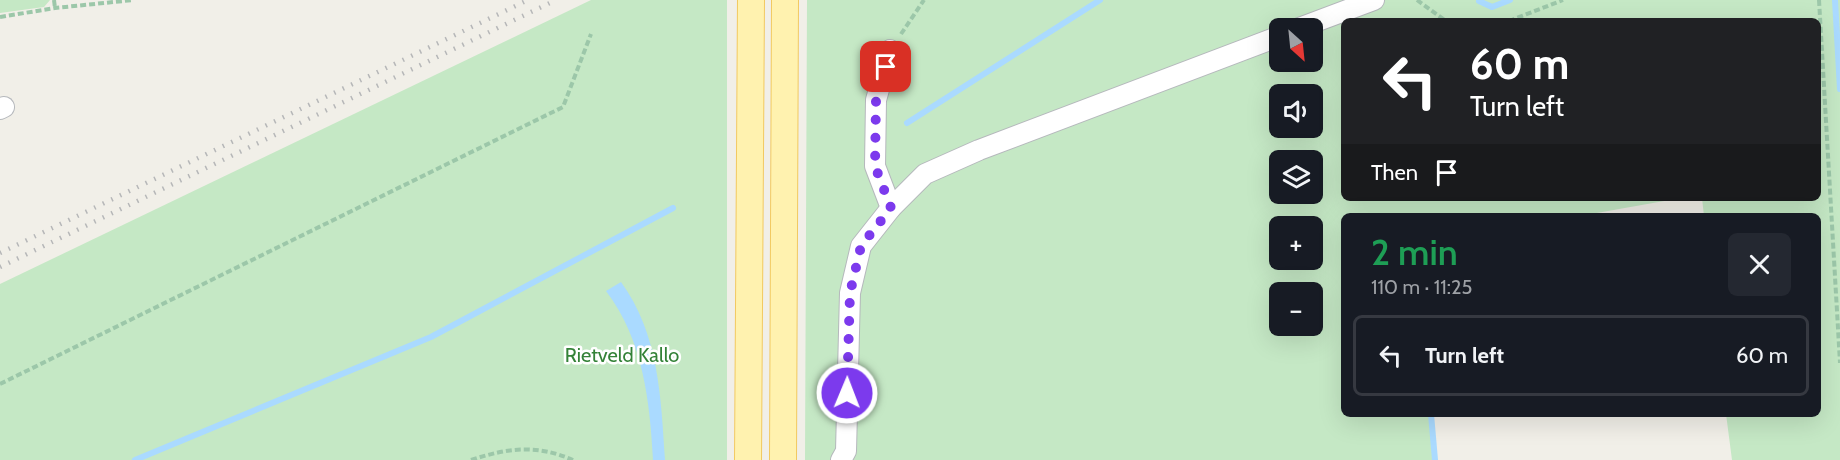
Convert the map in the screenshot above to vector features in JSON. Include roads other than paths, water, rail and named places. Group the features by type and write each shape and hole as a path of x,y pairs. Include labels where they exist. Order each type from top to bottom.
{"main road":[{"path":"748,460 751,0"},
{"path":"783,460 785,0"}],"street":[{"path":"1323,19 1374,0"},
{"path":"841,460 846,451 850,293 861,246 891,208 925,174 979,150 1269,40"},
{"path":"890,50 876,100 875,166 891,208"}],"water":[{"path":"621,282 634,302 651,345 662,413 665,460 653,460 647,394 636,350 619,310 606,291"}],"waterway":[{"path":"907,123 1100,0"},
{"path":"1479,1 1492,7 1510,0"},
{"path":"1835,0 1840,89"},
{"path":"135,460 431,337 673,208"},
{"path":"1431,417 1435,460"}],"railway":[{"path":"0,253 528,0"},
{"path":"0,267 556,0"}],"park label":[{"name":"Rietveld Kallo","path":"622,355"}]}
